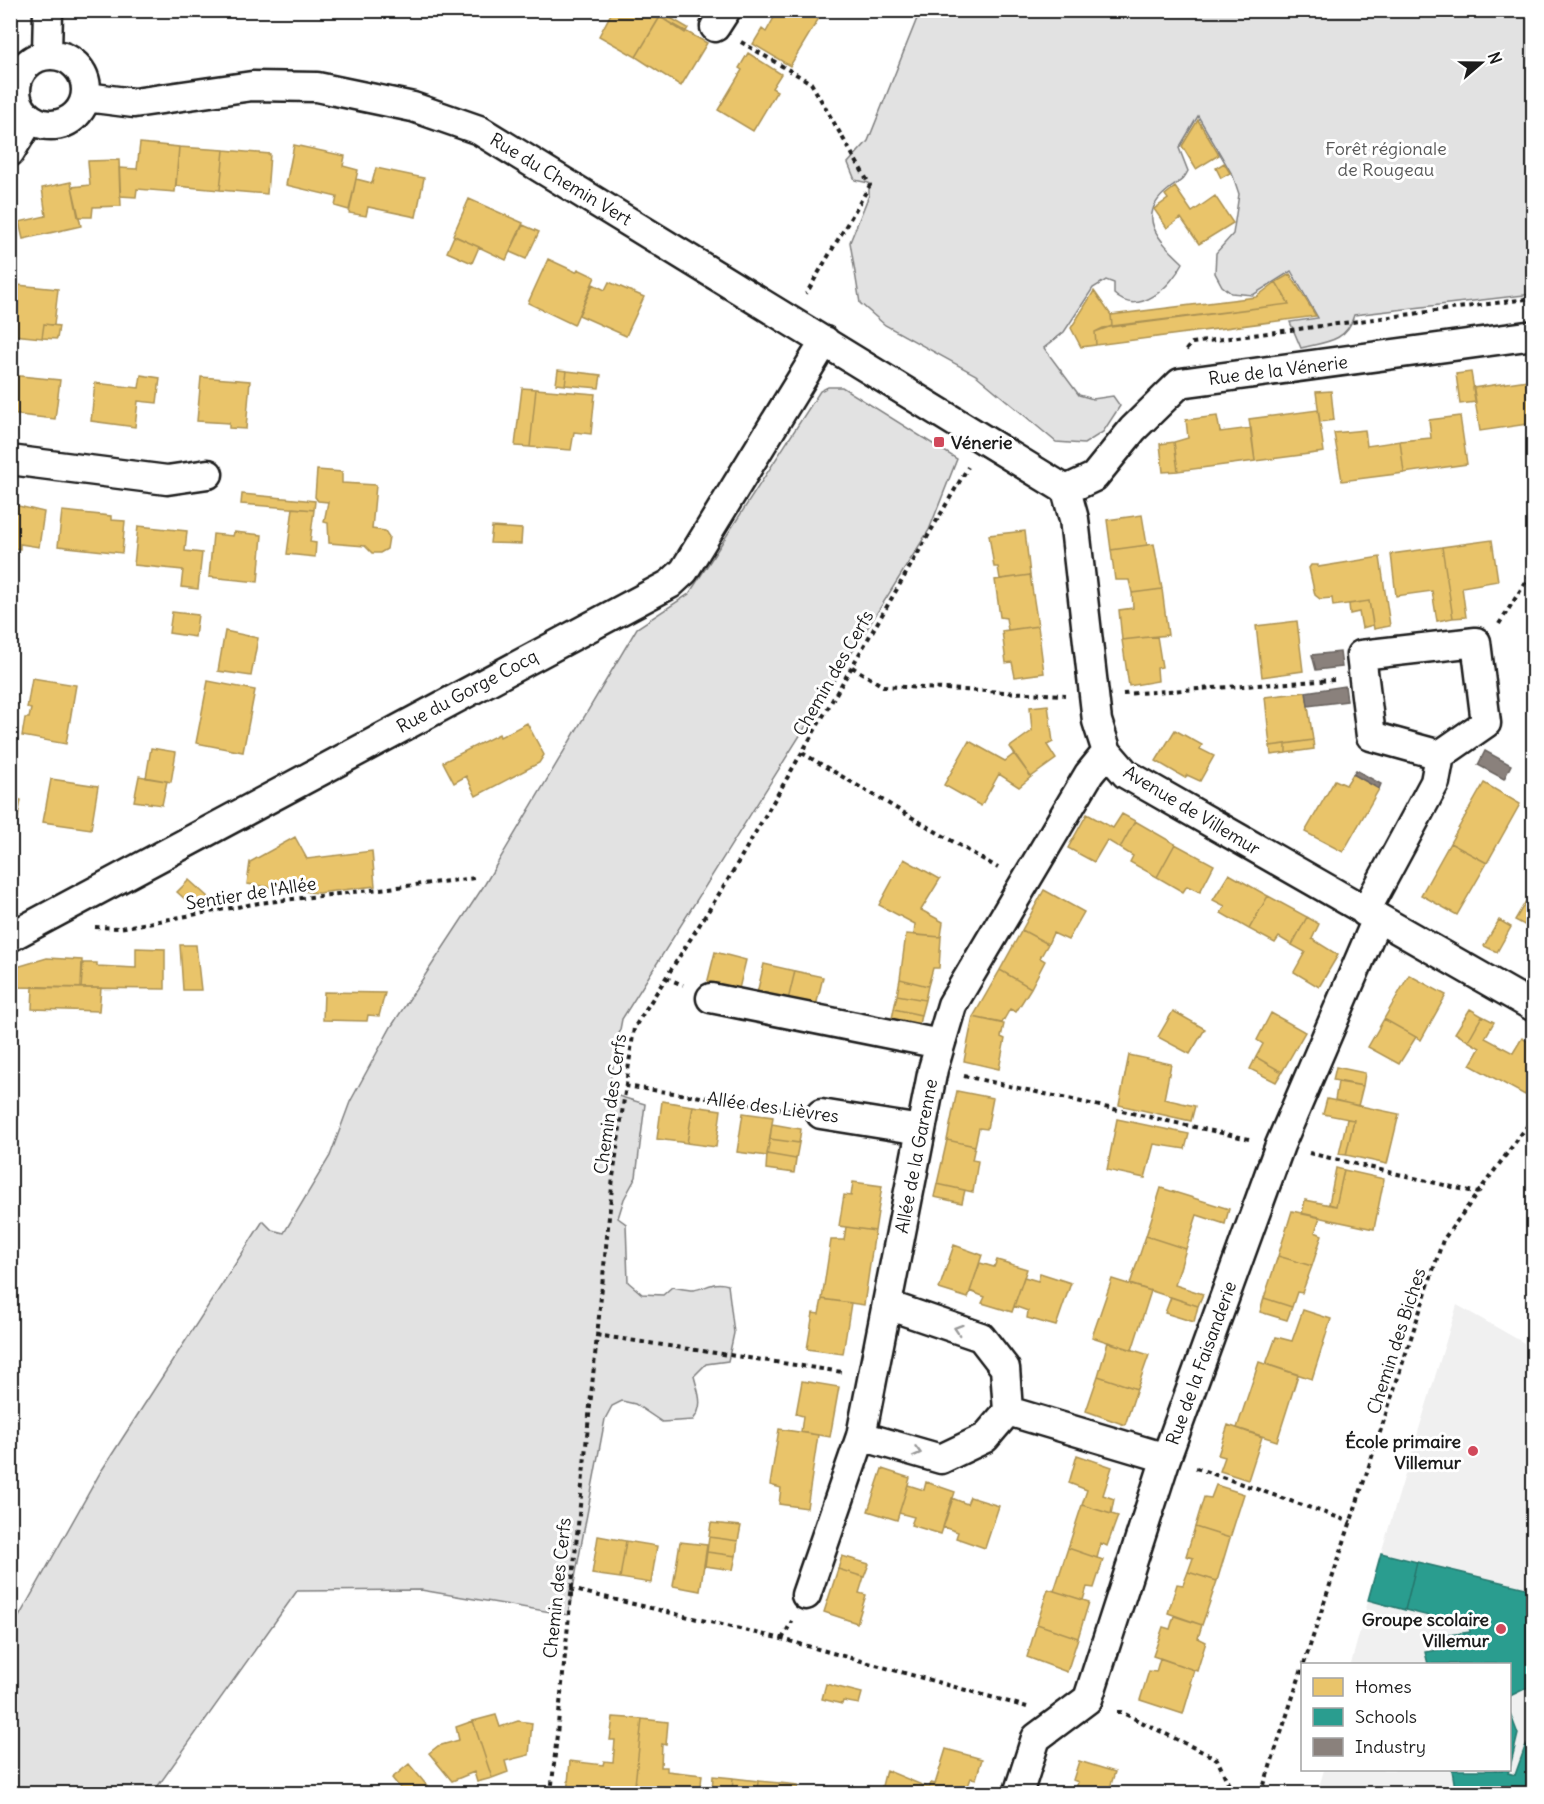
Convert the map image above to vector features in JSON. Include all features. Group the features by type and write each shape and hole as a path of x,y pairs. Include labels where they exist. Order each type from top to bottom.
{"street":[{"path":"47,54 48,10"},
{"path":"47,54 58,55 77,66 87,86 86,97 82,108 64,123 52,126 30,119 17,100 18,76 30,62 47,54"},
{"name":"Rue du Chemin Vert","path":"86,97 134,103 252,86 317,87 413,107 479,130 984,440"},
{"path":"10,152 30,119"},
{"name":"Rue de la Vénerie","path":"1180,383 1533,335"},
{"name":"Rue du Gorge Cocq","path":"10,937 670,584 684,571 825,341"},
{"path":"984,440 1066,490 1094,477 1133,429 1180,383"},
{"path":"10,460 167,480 208,474"},
{"name":"Avenue de Villemur","path":"1066,490 1074,519 1096,696 1097,722 1107,752 1126,774 1533,1007"},
{"path":"1476,642 1486,723 1440,755 1371,736 1361,655 1476,642"},
{"name":"Allée de la Garenne","path":"806,1595 861,1436 936,1057 952,1005 1026,884 1089,774 1107,752"},
{"name":"Rue de la Faisanderie","path":"1018,1794 1036,1738 1088,1699 1166,1458 1280,1145 1371,915 1435,782 1440,755"},
{"path":"711,998 936,1057"},
{"name":"Allée des Lièvres","path":"821,1114 921,1130"},
{"path":"861,1436 941,1459 985,1438 1008,1411 1005,1368 981,1337 887,1305"},
{"path":"1008,1411 1166,1458"}],"path":[{"path":"721,19 811,83 870,185 791,321"},
{"path":"1180,383 1178,360 1192,343 1533,298"},
{"name":"Chemin des Cerfs","path":"550,1794 597,1335 625,1086 634,1028 726,883 984,440"},
{"path":"1476,642 1499,624 1533,568"},
{"path":"852,667 884,686 1096,696 1364,678"},
{"path":"802,753 1026,884"},
{"name":"Sentier de l'Allée","path":"87,927 120,928 259,903 475,878"},
{"path":"936,1057 1478,1193"},
{"name":"Allée des Lièvres","path":"625,1086 821,1114"},
{"name":"Chemin des Biches","path":"1305,1663 1443,1240 1533,1117"},
{"path":"597,1335 873,1376"},
{"path":"1166,1458 1351,1522"},
{"path":"570,1589 782,1639 1064,1717 1121,1712 1217,1759 1233,1794"},
{"path":"1261,1794 1301,1672"}],"shaded area":[{"name":"École primaire Villemur","path":"1457,1305 1533,1348 1533,1793 1317,1794 1324,1771 1511,1771 1511,1663 1351,1663 1381,1553"}],"green space":[{"name":"Forêt régionale de Rougeau","path":"920,11 1533,11 1533,294 1354,315 1351,324 1340,336 1301,348 1290,322 1318,318 1291,271 1253,295 1231,293 1222,286 1215,273 1216,253 1233,234 1239,194 1233,176 1198,116 1179,148 1188,171 1182,180 1158,200 1153,210 1154,228 1159,237 1183,263 1178,272 1153,296 1134,303 1124,301 1114,294 1114,283 1106,280 1093,288 1064,332 1044,348 1079,395 1093,399 1113,396 1120,406 1103,432 1084,444 1056,442 976,375 885,325 860,303 850,242 869,195 869,183 855,180 848,163 868,141"},
{"path":"828,387 842,387 957,459 929,530 622,1019 608,1093 645,1104 636,1177 624,1199 618,1218 626,1224 628,1282 642,1294 663,1295 672,1287 693,1290 714,1284 728,1285 734,1333 728,1361 706,1364 694,1376 700,1404 693,1420 662,1422 635,1404 622,1401 612,1406 605,1419 568,1615 421,1590 297,1591 153,1793 11,1793 11,1631 100,1473 263,1221 272,1230 284,1233 330,1156 350,1102 391,1027 485,884 637,628 689,594 820,391"}],"building: Homes":[{"path":"613,10 664,10 636,57 599,36"},
{"path":"770,10 817,10 822,13 790,66 753,44 762,29 766,32 776,14"},
{"path":"662,13 688,28 685,33 660,17"},
{"path":"660,17 707,43 681,86 636,57"},
{"path":"748,53 781,74 772,88 777,91 753,131 718,110 742,70 739,68"},
{"path":"1198,120 1219,155 1196,169 1182,146"},
{"path":"140,143 179,147 175,192 137,189 136,197 120,196 119,168 137,169"},
{"path":"294,145 345,156 343,166 358,170 349,210 335,206 337,197 286,185"},
{"path":"179,147 224,150 220,190 176,186"},
{"path":"224,150 270,154 267,194 220,190"},
{"path":"119,160 121,206 93,207 92,217 78,217 72,187 90,185 88,161"},
{"path":"1224,163 1230,173 1221,178 1216,168"},
{"path":"376,168 424,178 416,217 368,207 366,216 349,213 356,179 372,183"},
{"path":"71,182 81,226 23,239 19,222 46,216 42,188"},
{"path":"1175,187 1192,212 1215,196 1233,223 1199,244 1181,218 1167,228 1154,209 1168,199 1165,195"},
{"path":"469,199 523,223 506,260 453,235"},
{"path":"523,225 539,232 526,259 510,252"},
{"path":"454,236 479,247 472,263 447,252"},
{"path":"548,259 576,272 578,269 595,277 574,325 528,303"},
{"path":"1290,274 1316,316 1096,345 1095,332 1103,328 1289,304 1276,282"},
{"path":"609,282 644,297 626,336 579,315 593,284 605,290"},
{"path":"1276,282 1289,304 1112,326 1111,315 1256,297"},
{"path":"17,285 58,289 54,325 44,324 42,338 13,335"},
{"path":"1094,291 1111,315 1112,326 1095,332 1096,345 1081,347 1071,328"},
{"path":"44,324 59,326 57,339 42,338"},
{"path":"558,370 567,371 565,385 556,384"},
{"path":"567,371 601,375 599,388 565,385"},
{"path":"1471,372 1476,402 1460,404 1456,374"},
{"path":"10,375 60,380 55,419 10,414"},
{"path":"141,375 160,378 157,403 138,401 135,427 91,421 95,383 139,388"},
{"path":"201,377 250,381 246,429 229,428 229,423 197,421"},
{"path":"1534,379 1534,423 1480,431 1473,388"},
{"path":"522,388 536,389 530,447 515,446"},
{"path":"536,389 595,394 591,434 574,432 571,450 530,447"},
{"path":"1331,391 1334,420 1320,422 1316,392"},
{"path":"1318,410 1324,452 1255,461 1249,419"},
{"path":"1217,416 1220,432 1251,428 1255,461 1178,471 1174,442 1188,438 1186,420"},
{"path":"1460,416 1467,464 1404,473 1400,441 1431,438 1429,420"},
{"path":"1365,430 1367,446 1400,441 1404,473 1342,481 1334,433"},
{"path":"1174,442 1178,471 1163,472 1160,444"},
{"path":"317,470 342,472 342,483 376,485 372,529 385,531 389,537 387,549 380,553 372,553 365,546 329,543 328,523 324,522 328,502 318,501 315,497"},
{"path":"242,494 315,501 314,510 241,504"},
{"path":"10,504 44,512 39,547 20,544 20,549 10,548"},
{"path":"293,508 314,510 310,542 316,543 315,557 287,554"},
{"path":"62,511 111,516 111,520 125,521 122,553 58,546"},
{"path":"1142,515 1147,545 1111,550 1107,520"},
{"path":"138,526 187,531 185,551 202,553 198,589 181,587 183,570 134,565"},
{"path":"492,527 522,529 521,544 490,543"},
{"path":"1025,531 1030,575 1000,579 998,567 994,567 989,535"},
{"path":"234,532 262,535 258,582 209,577 213,534 233,536"},
{"path":"1492,540 1498,581 1462,587 1466,617 1453,618 1442,547"},
{"path":"1154,544 1162,589 1132,593 1129,580 1115,580 1111,550"},
{"path":"1442,547 1453,618 1437,621 1432,591 1396,596 1391,554"},
{"path":"1380,557 1390,626 1374,629 1369,601 1333,606 1332,598 1320,599 1315,595 1309,568 1311,565 1318,565 1318,567"},
{"path":"1030,575 1038,626 1008,630 1006,618 1000,617 995,580"},
{"path":"1162,589 1168,635 1122,640 1119,610 1133,608 1132,593"},
{"path":"1369,601 1373,625 1362,628 1359,612 1350,614 1349,604"},
{"path":"172,612 198,615 195,637 169,633"},
{"path":"1297,621 1303,671 1262,677 1256,626"},
{"path":"1038,626 1044,673 1015,677 1012,662 1006,663 1002,631"},
{"path":"225,631 258,638 251,676 218,671"},
{"path":"1157,636 1162,667 1157,668 1158,681 1129,686 1122,640"},
{"path":"32,678 76,685 66,744 22,736 25,718 29,718 31,709 27,708"},
{"path":"208,681 255,690 243,752 196,743"},
{"path":"1306,692 1313,740 1270,746 1265,697"},
{"path":"1048,705 1053,742 1047,745 1056,759 1031,777 1010,747 1032,731 1030,707"},
{"path":"527,723 544,755 539,763 476,796 466,776 454,783 443,762 499,734 500,737"},
{"path":"1175,730 1202,745 1200,749 1214,756 1200,781 1187,775 1185,778 1156,761"},
{"path":"1313,740 1314,749 1286,753 1286,744"},
{"path":"969,741 1005,761 1014,754 1031,777 1019,787 999,774 981,806 944,785"},
{"path":"1286,744 1286,753 1271,755 1270,746"},
{"path":"151,748 176,752 171,782 146,778"},
{"path":"1353,774 1379,789 1343,852 1305,832 1335,780 1346,785"},
{"path":"139,776 167,781 162,805 134,801"},
{"path":"51,779 98,786 91,829 43,822"},
{"path":"1484,783 1520,804 1487,863 1450,843"},
{"path":"10,798 21,800 17,822 10,821"},
{"path":"1087,814 1113,828 1122,814 1135,821 1120,848 1107,840 1094,862 1068,848"},
{"path":"1135,821 1175,844 1157,877 1130,862 1133,856 1120,848"},
{"path":"295,837 307,859 372,851 375,886 318,893 247,884 250,862"},
{"path":"1450,843 1487,863 1457,915 1421,895"},
{"path":"1175,844 1214,865 1200,892 1187,886 1183,892 1157,877"},
{"path":"904,859 940,879 921,910 943,922 941,937 914,935 915,924 879,905"},
{"path":"1229,874 1268,896 1249,929 1221,913 1225,906 1213,900"},
{"path":"189,880 208,897 197,910 177,892"},
{"path":"1044,890 1084,912 1068,940 1053,933 1048,944 1022,930"},
{"path":"1532,891 1534,892 1534,930 1515,920"},
{"path":"1268,896 1307,917 1292,945 1279,937 1275,943 1249,929"},
{"path":"1307,917 1319,924 1312,939 1338,955 1319,987 1294,972 1305,952 1292,945"},
{"path":"1499,920 1511,927 1497,952 1484,946"},
{"path":"1022,930 1048,944 1040,958 1045,961 1031,988 1000,970"},
{"path":"906,934 941,937 939,968 933,968 928,986 900,979"},
{"path":"180,945 196,945 201,990 183,990"},
{"path":"136,948 165,949 165,989 81,988 83,963 136,968"},
{"path":"715,952 746,960 739,989 707,984"},
{"path":"47,958 82,960 81,988 10,987 10,969"},
{"path":"764,964 795,971 788,1000 757,993"},
{"path":"1000,970 1031,988 1016,1012 1010,1009 1002,1023 973,1017"},
{"path":"795,971 823,977 816,1006 788,1000"},
{"path":"1409,975 1446,995 1421,1040 1384,1019"},
{"path":"900,979 928,986 925,1000 897,995"},
{"path":"33,987 101,988 99,1011 32,1009"},
{"path":"324,992 385,993 379,1016 368,1015 367,1021 323,1020"},
{"path":"897,995 925,1000 921,1015 894,1009"},
{"path":"894,1009 921,1015 918,1029 891,1023"},
{"path":"1470,1009 1482,1016 1468,1041 1455,1033"},
{"path":"1173,1011 1205,1029 1190,1054 1158,1037"},
{"path":"1271,1013 1305,1032 1282,1072 1256,1057 1263,1044 1257,1040"},
{"path":"1482,1016 1494,1022 1485,1038 1513,1053 1522,1038 1534,1045 1534,1080 1525,1095 1470,1065 1480,1048 1468,1041"},
{"path":"973,1017 1004,1024 1001,1037 1005,1039 999,1069 964,1061"},
{"path":"1384,1019 1416,1037 1399,1064 1368,1047"},
{"path":"1129,1055 1171,1064 1164,1099 1195,1106 1191,1121 1119,1105"},
{"path":"1256,1057 1282,1072 1276,1082 1250,1069"},
{"path":"1336,1067 1365,1073 1363,1086 1333,1080"},
{"path":"1338,1082 1363,1086 1358,1106 1335,1100"},
{"path":"957,1091 993,1098 987,1129 979,1128 975,1146 947,1140"},
{"path":"1327,1099 1399,1114 1387,1164 1346,1155 1354,1120 1323,1114"},
{"path":"662,1101 693,1106 687,1143 657,1139"},
{"path":"693,1106 721,1110 716,1147 687,1143"},
{"path":"743,1113 773,1117 767,1156 737,1152"},
{"path":"1117,1119 1189,1134 1185,1149 1154,1144 1145,1178 1107,1170"},
{"path":"1347,1119 1354,1120 1346,1155 1339,1154"},
{"path":"772,1124 801,1129 799,1143 770,1139"},
{"path":"770,1139 799,1143 796,1159 767,1154"},
{"path":"947,1140 975,1146 972,1160 978,1161 973,1192 937,1184"},
{"path":"767,1154 796,1159 794,1173 766,1169"},
{"path":"1336,1168 1344,1170 1336,1206 1329,1204"},
{"path":"1344,1170 1384,1179 1374,1229 1302,1214 1305,1200 1336,1206"},
{"path":"853,1182 882,1186 875,1231 839,1226 844,1195 851,1196"},
{"path":"937,1184 965,1190 962,1203 934,1197"},
{"path":"1161,1188 1229,1209 1225,1224 1197,1215 1186,1249 1146,1236"},
{"path":"1292,1211 1320,1217 1315,1232 1322,1235 1312,1266 1278,1256"},
{"path":"846,1227 875,1231 864,1305 822,1299 831,1240 844,1240"},
{"path":"1146,1236 1186,1249 1175,1285 1203,1294 1198,1306 1130,1284"},
{"path":"954,1245 982,1255 968,1298 939,1289"},
{"path":"1278,1256 1312,1266 1302,1293 1297,1292 1292,1307 1264,1298"},
{"path":"997,1260 1027,1269 1012,1312 982,1303 985,1297 970,1291 980,1263 994,1267"},
{"path":"1040,1273 1071,1283 1056,1326 1027,1318 1028,1311 1014,1306 1024,1277 1038,1281"},
{"path":"1112,1279 1151,1291 1132,1350 1092,1337"},
{"path":"1171,1297 1198,1306 1194,1322 1165,1313"},
{"path":"1264,1298 1292,1307 1287,1320 1260,1312"},
{"path":"822,1299 851,1303 843,1354 807,1349 813,1313 819,1314"},
{"path":"1303,1310 1331,1319 1312,1379 1266,1364 1276,1337 1292,1341"},
{"path":"1108,1342 1149,1355 1137,1389 1098,1376"},
{"path":"1259,1362 1298,1375 1277,1441 1237,1428"},
{"path":"1098,1376 1137,1389 1125,1425 1086,1411"},
{"path":"802,1381 839,1387 830,1437 801,1432 803,1416 796,1414"},
{"path":"1228,1425 1262,1437 1248,1480 1220,1471 1225,1457 1218,1455"},
{"path":"779,1429 818,1435 807,1508 779,1504 781,1488 770,1485"},
{"path":"1077,1455 1112,1467 1103,1495 1114,1499 1111,1514 1082,1505 1087,1490 1069,1483"},
{"path":"882,1469 910,1478 897,1520 868,1511"},
{"path":"926,1482 955,1492 941,1534 911,1525 914,1517 899,1513 908,1485 924,1490"},
{"path":"1216,1485 1244,1494 1230,1538 1195,1527 1204,1497 1211,1498"},
{"path":"970,1497 999,1506 985,1548 956,1538 958,1532 943,1527 952,1498 967,1504"},
{"path":"1082,1505 1118,1516 1107,1546 1101,1543 1097,1558 1068,1548"},
{"path":"711,1523 741,1526 738,1541 709,1537"},
{"path":"1195,1527 1230,1538 1217,1581 1188,1572 1193,1558 1186,1556"},
{"path":"598,1536 626,1541 620,1578 592,1574"},
{"path":"709,1537 738,1541 736,1556 707,1552"},
{"path":"626,1541 657,1546 651,1583 620,1578"},
{"path":"680,1542 707,1545 700,1591 673,1586"},
{"path":"1068,1548 1103,1560 1094,1588 1087,1587 1083,1600 1054,1591"},
{"path":"707,1552 736,1556 733,1570 705,1566"},
{"path":"842,1556 869,1564 864,1577 838,1569"},
{"path":"838,1569 864,1577 859,1593 866,1595 857,1623 824,1612"},
{"path":"1188,1572 1217,1581 1202,1625 1168,1613 1177,1584 1183,1585"},
{"path":"1048,1589 1089,1602 1078,1638 1037,1624"},
{"path":"1174,1616 1202,1625 1198,1638 1206,1642 1197,1671 1153,1656 1163,1627 1170,1629"},
{"path":"1037,1624 1078,1638 1067,1672 1027,1657"},
{"path":"1160,1658 1194,1670 1183,1714 1140,1700 1149,1671 1156,1672"},
{"path":"826,1684 862,1693 859,1704 843,1701 842,1704 822,1699"},
{"path":"496,1715 500,1727 518,1721 532,1723 529,1755 505,1761 508,1772 492,1778 473,1721"},
{"path":"613,1717 642,1719 634,1794 567,1794 570,1761 603,1765 604,1761 613,1762 615,1740 610,1740"},
{"path":"642,1719 668,1722 666,1745 662,1744 661,1767 667,1767 667,1771 702,1775 700,1794 634,1794"},
{"path":"473,1721 492,1778 477,1782 474,1772 452,1781 429,1753 438,1746 459,1740 456,1727"},
{"path":"946,1749 982,1759 976,1779 971,1778 965,1794 880,1794 886,1770 929,1788 931,1783 935,1784"},
{"path":"1079,1761 1115,1772 1108,1794 1074,1794 1078,1782 1073,1780"},
{"path":"409,1764 434,1794 396,1794 401,1789 392,1778"},
{"path":"713,1776 733,1778 732,1792 757,1793 758,1781 779,1783 778,1794 712,1794"},
{"path":"733,1778 758,1781 757,1793 732,1792"},
{"path":"779,1783 798,1785 797,1794 778,1794"}],"building: Schools":[{"path":"1381,1553 1417,1562 1405,1610 1368,1600"},
{"name":"Groupe scolaire Villemur","path":"1417,1562 1534,1590 1534,1681 1529,1687 1511,1696 1511,1663 1428,1663 1425,1652 1444,1649 1442,1636 1470,1632 1469,1626 1405,1610"},
{"path":"1511,1716 1518,1734 1511,1763"},
{"path":"1534,1739 1534,1794 1456,1794 1452,1771 1509,1771 1508,1773 1515,1775 1525,1747"}],"building: Industry":[{"path":"1340,652 1342,667 1316,670 1312,655"},
{"path":"1345,686 1347,701 1308,706 1306,692"},
{"path":"1485,751 1511,765 1504,779 1478,765"},
{"path":"1356,770 1381,784 1379,789 1353,774"}],"place":[{"name":"Vénerie","path":"939,442"},
{"name":"École primaire Villemur","path":"1473,1451"},
{"name":"Groupe scolaire Villemur","path":"1501,1629"}]}
